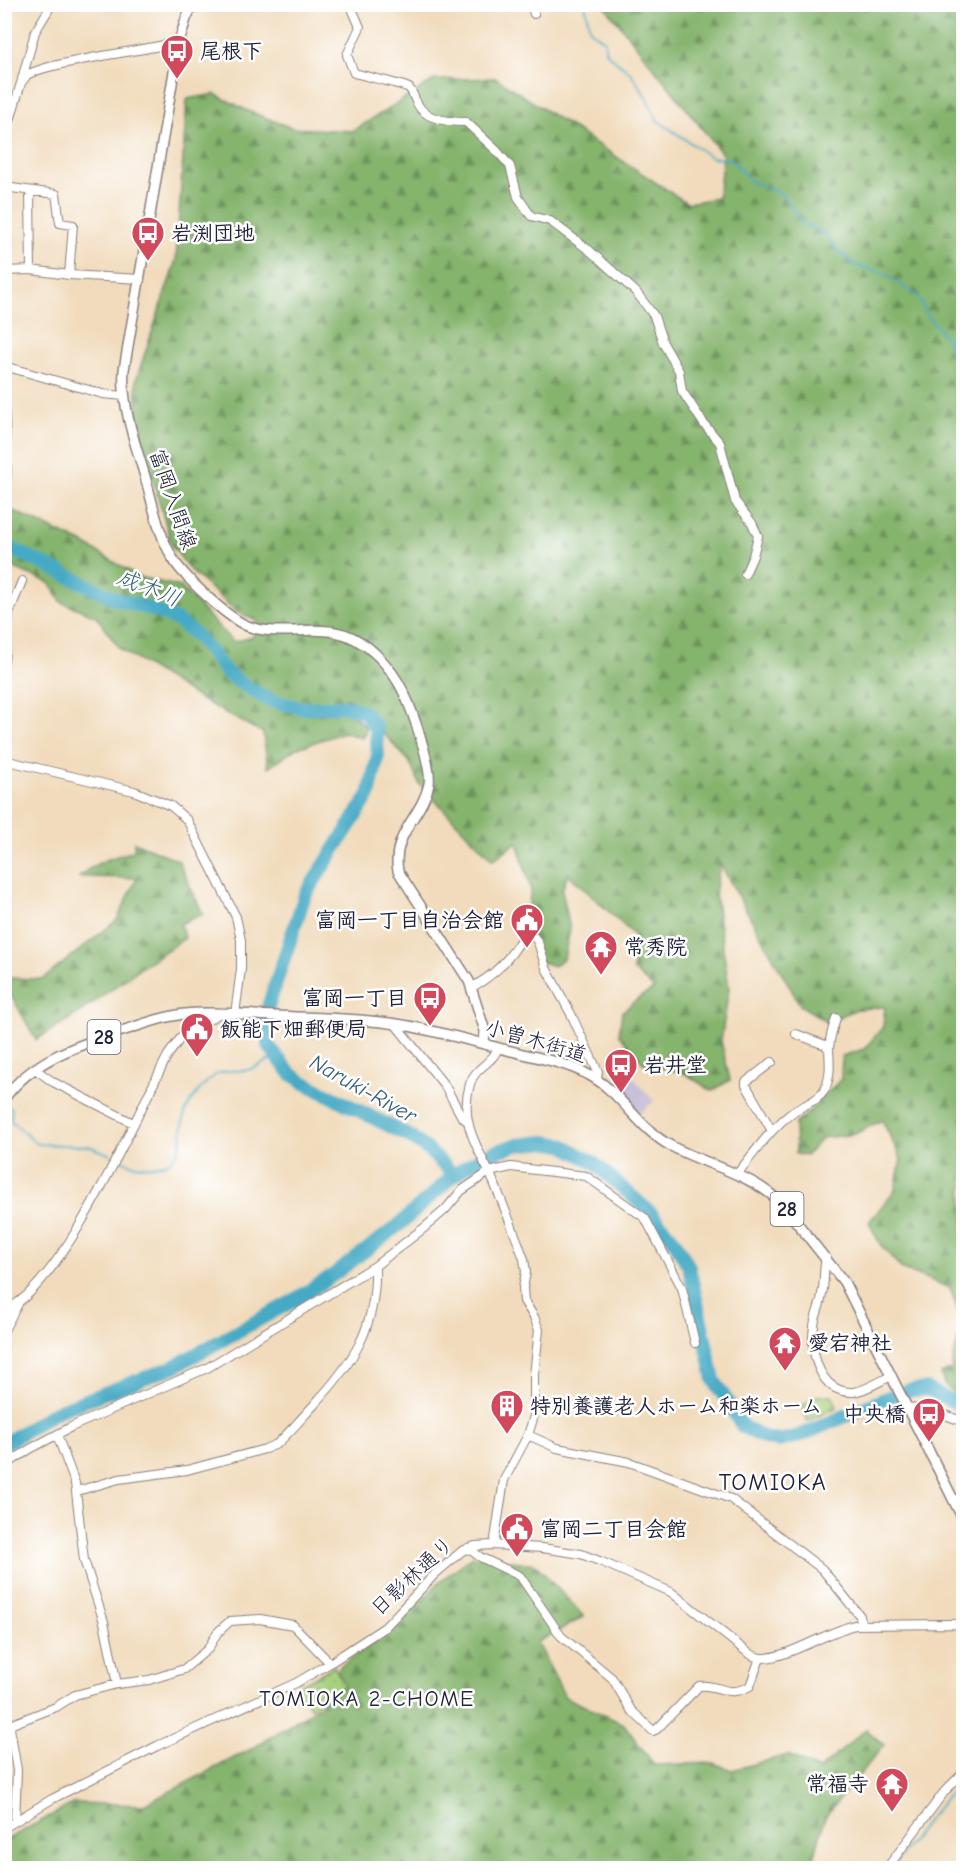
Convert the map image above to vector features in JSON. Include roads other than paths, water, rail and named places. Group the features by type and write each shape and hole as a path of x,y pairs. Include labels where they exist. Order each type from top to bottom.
{"main road":[{"name":"富岡入間線","path":"193,4 179,42 124,370 124,396 159,526 170,553 186,576 220,608 244,625 266,631 333,631 352,638 373,652 397,681 414,720 429,776 426,792 396,851 398,871 472,987 485,1031 484,1044"},
{"name":"小曽木街道","path":"4,1099 16,1084 60,1053 165,1017 184,1014 220,1013 353,1019 395,1024 484,1044 572,1068 597,1079 656,1137 686,1153 751,1180 782,1203 844,1282 963,1521"}],"street":[{"path":"4,141 35,32 52,4"},
{"path":"350,4 360,27 347,55 354,73 408,87 418,107 424,112 447,122 466,122 510,166 518,197 531,216 550,221 589,250 636,292 654,316 663,344 679,371 682,391 720,443 735,501 752,523 758,536 745,574"},
{"path":"531,4 534,14"},
{"path":"21,83 27,75 53,66 179,42"},
{"path":"4,187 56,195 60,223 73,225 69,275"},
{"path":"30,191 31,270"},
{"path":"4,271 31,270 69,275 140,279"},
{"path":"4,366 103,394 124,396"},
{"path":"4,392 8,474 4,498"},
{"path":"4,661 9,613 22,581"},
{"path":"4,760 134,791 171,806 187,820 237,917 241,940 238,1014"},
{"path":"472,987 480,983 512,955 524,934 534,937 538,942 546,968 598,1072 597,1079"},
{"path":"4,1330 19,1302 52,1267 82,1223 177,1041 220,1013"},
{"path":"737,1174 772,1131 792,1113 823,1092 831,1062 829,1049 836,1018"},
{"path":"395,1024 445,1086 462,1117 467,1121"},
{"path":"796,1034 825,1045 829,1049"},
{"path":"494,1545 504,1480 528,1435 534,1416 534,1375 539,1330 524,1301 523,1288 526,1272 524,1259 467,1121 470,1082 498,1048"},
{"path":"772,1062 746,1085 772,1131"},
{"path":"35,1069 53,1082 133,1124"},
{"path":"4,1466 57,1435 207,1368 375,1266 445,1210 461,1191 489,1172 511,1167 586,1176 645,1218 682,1288 695,1343"},
{"path":"826,1258 823,1293 813,1331 816,1357 824,1379 830,1385 851,1392 893,1379"},
{"path":"76,1491 119,1479 195,1468 277,1444 339,1378 355,1352 370,1316 376,1289 375,1266"},
{"path":"4,1310 19,1302"},
{"path":"907,1406 963,1422"},
{"path":"57,1435 73,1476 84,1560 104,1622 117,1684"},
{"path":"528,1435 557,1448 629,1462 731,1499 822,1569 860,1616 861,1624"},
{"name":"日影林通り","path":"4,1828 51,1799 157,1746 296,1683 330,1663 385,1627 435,1574 468,1548 494,1545 542,1548 580,1554 670,1592 747,1652 760,1658"},
{"path":"468,1548 480,1557 520,1576 561,1636 612,1678 631,1710 653,1731 657,1730 699,1686 708,1685 720,1691 732,1691 750,1686 760,1658 779,1655 840,1629 861,1624 963,1626"},
{"path":"15,1821 17,1770 8,1724 56,1707 75,1695 117,1684 149,1680 184,1669 208,1649 217,1633 230,1621 260,1618 293,1625 330,1663"},
{"path":"887,1869 945,1791 963,1772"}],"waterway":[{"path":"585,4 590,30 605,41 605,50 610,56 631,73 657,120 711,157 732,160 750,181 782,194 801,222 825,234 838,251 856,265 884,273 919,297 925,312 944,336 955,358 964,366"},
{"name":"Naruki-River","path":"4,545 116,599 156,611 178,621 197,636 227,673 268,700 302,708 342,706 354,708 365,713 376,728 378,755 369,795 305,895 268,1007 265,1028 268,1045 290,1073 303,1082 409,1136 427,1149 454,1175"},
{"path":"121,1160 148,1166 166,1163 178,1151 186,1110 207,1082 220,1073 251,1069 276,1056"},
{"path":"10,1107 12,1109 11,1121 37,1144 89,1146 111,1155"},
{"path":"4,1444 57,1411 173,1367 293,1301 332,1276 399,1225 454,1175 470,1164 494,1152 516,1145 545,1142 563,1145 593,1162 650,1212 674,1240 689,1267 714,1380 743,1427 767,1439 779,1441 799,1436 910,1390 927,1389 964,1407"},
{"path":"892,1868 933,1813 964,1778"}],"place":[{"name":"尾根下","path":"177,80"},
{"name":"岩渕団地","path":"148,262"},
{"name":"富岡一丁目自治会館","path":"527,949"},
{"name":"常秀院","path":"601,976"},
{"name":"富岡一丁目","path":"430,1027"},
{"name":"飯能下畑郵便局","path":"197,1058"},
{"name":"岩井堂","path":"621,1094"},
{"name":"愛宕神社","path":"785,1372"},
{"name":"特別養護老人ホーム和楽ホーム","path":"507,1435"},
{"name":"中央橋","path":"929,1443"},
{"name":"富岡二丁目会館","path":"517,1558"},
{"name":"常福寺","path":"892,1813"}],"district":[{"name":"TOMIOKA","path":"773,1482"},
{"name":"TOMIOKA 2-CHOME","path":"367,1699"}],"water label":[{"name":"成木川","path":"149,588"}]}
